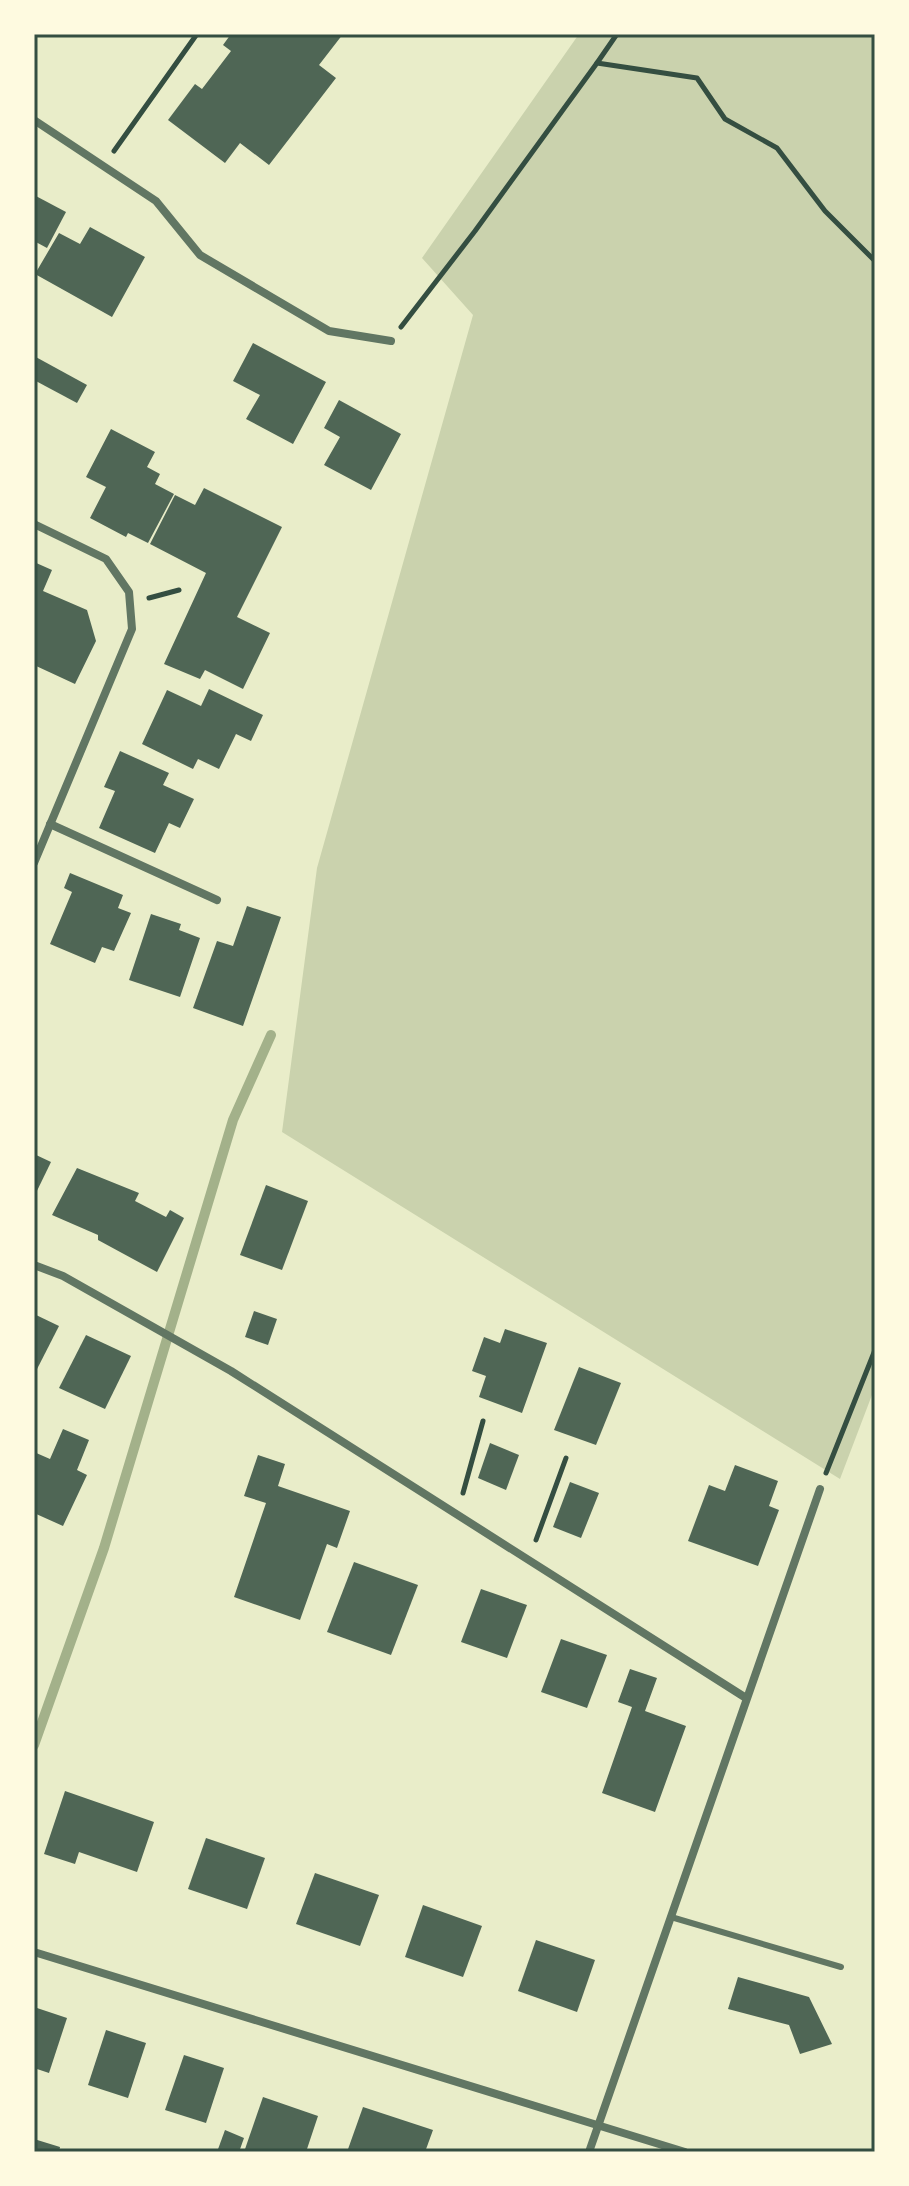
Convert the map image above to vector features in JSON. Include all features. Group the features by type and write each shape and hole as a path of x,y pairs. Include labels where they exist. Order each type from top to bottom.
{"street":[{"path":"34,120 156,201 200,255 329,331 391,341"},
{"path":"34,524 106,559 129,592 132,629 34,863"},
{"path":"50,824 217,900"},
{"path":"34,1265 63,1276 231,1371 746,1698"},
{"path":"589,2152 820,1489"},
{"path":"34,1952 685,2152"}],"lane":[{"path":"671,1917 841,1967"}],"path":[{"path":"103,166 197,34"},
{"path":"391,341 475,231 617,34"},
{"path":"597,63 697,78 725,119 777,148 825,211 875,261"},
{"path":"130,603 179,590"},
{"path":"820,1489 875,1350"},
{"path":"456,1514 483,1421"},
{"path":"528,1560 566,1458"}],"green space":[{"path":"579,34 875,34 875,1387 840,1479 282,1132 317,868 473,315 422,258"}],"building":[{"path":"231,34 343,34 319,65 336,78 269,165 240,143 225,163 168,120 195,84 202,89 231,51 223,45"},
{"path":"34,195 66,212 47,248 34,241"},
{"path":"90,227 145,257 112,317 35,274 59,233 80,244"},
{"path":"253,343 326,382 293,444 246,419 260,395 233,381"},
{"path":"34,356 87,385 77,403 34,380"},
{"path":"339,400 401,434 371,490 324,465 340,437 324,428"},
{"path":"111,429 155,452 147,467 160,474 155,484 174,494 148,543 128,533 126,537 90,518 106,487 86,477"},
{"path":"204,488 282,527 237,617 270,633 243,689 205,670 200,679 164,664 206,573 150,544 175,495 195,505"},
{"path":"34,562 52,570 43,591 87,610 96,641 75,684 34,665"},
{"path":"209,689 263,715 251,741 236,734 219,769 198,759 193,769 142,744 167,690 201,706"},
{"path":"120,751 169,773 163,785 194,799 180,828 169,823 155,853 99,828 115,791 104,787"},
{"path":"70,873 123,895 118,908 131,913 114,951 102,947 95,963 50,944 72,892 64,888"},
{"path":"247,906 281,917 243,1026 193,1008 217,941 233,946"},
{"path":"151,914 181,924 179,930 200,938 180,997 129,980"},
{"path":"34,1154 51,1162 34,1197"},
{"path":"77,1168 139,1193 135,1201 166,1217 170,1210 184,1218 157,1272 98,1240 98,1235 52,1215"},
{"path":"266,1185 308,1201 282,1270 240,1255"},
{"path":"254,1311 277,1319 268,1345 245,1337"},
{"path":"34,1314 59,1326 34,1375"},
{"path":"505,1329 547,1343 522,1413 479,1397 486,1376 472,1371 484,1337 500,1343"},
{"path":"86,1335 131,1356 105,1409 59,1388"},
{"path":"579,1367 621,1383 596,1445 554,1430"},
{"path":"63,1429 89,1440 77,1470 87,1475 63,1526 34,1513 34,1452 50,1459"},
{"path":"490,1443 519,1455 506,1490 478,1478"},
{"path":"258,1455 285,1464 278,1486 350,1511 337,1548 327,1544 300,1620 234,1597 266,1503 244,1496"},
{"path":"735,1465 778,1481 769,1506 779,1510 758,1566 688,1541 709,1485 725,1491"},
{"path":"570,1482 599,1493 581,1538 553,1527"},
{"path":"354,1562 418,1585 391,1655 327,1632"},
{"path":"481,1589 527,1605 507,1658 461,1642"},
{"path":"561,1639 607,1655 587,1708 541,1692"},
{"path":"630,1669 657,1678 645,1711 686,1726 655,1812 602,1793 632,1707 618,1702"},
{"path":"65,1791 154,1822 137,1872 79,1852 75,1864 44,1854"},
{"path":"206,1838 265,1858 247,1909 188,1889"},
{"path":"315,1873 379,1895 360,1946 296,1924"},
{"path":"423,1905 482,1926 463,1977 405,1957"},
{"path":"536,1940 595,1960 577,2012 518,1991"},
{"path":"738,1977 809,1997 832,2044 800,2054 789,2025 728,2009"},
{"path":"34,2007 67,2018 49,2073 34,2068"},
{"path":"106,2030 146,2043 128,2098 88,2085"},
{"path":"184,2055 224,2068 206,2123 165,2110"},
{"path":"263,2097 318,2116 306,2152 244,2152"},
{"path":"363,2107 433,2130 425,2152 347,2152"},
{"path":"225,2130 244,2138 239,2152 217,2152"},
{"path":"34,2139 60,2147 59,2152 34,2152"}],"waterway":[{"path":"34,1745 104,1548 233,1120 271,1035"}]}
